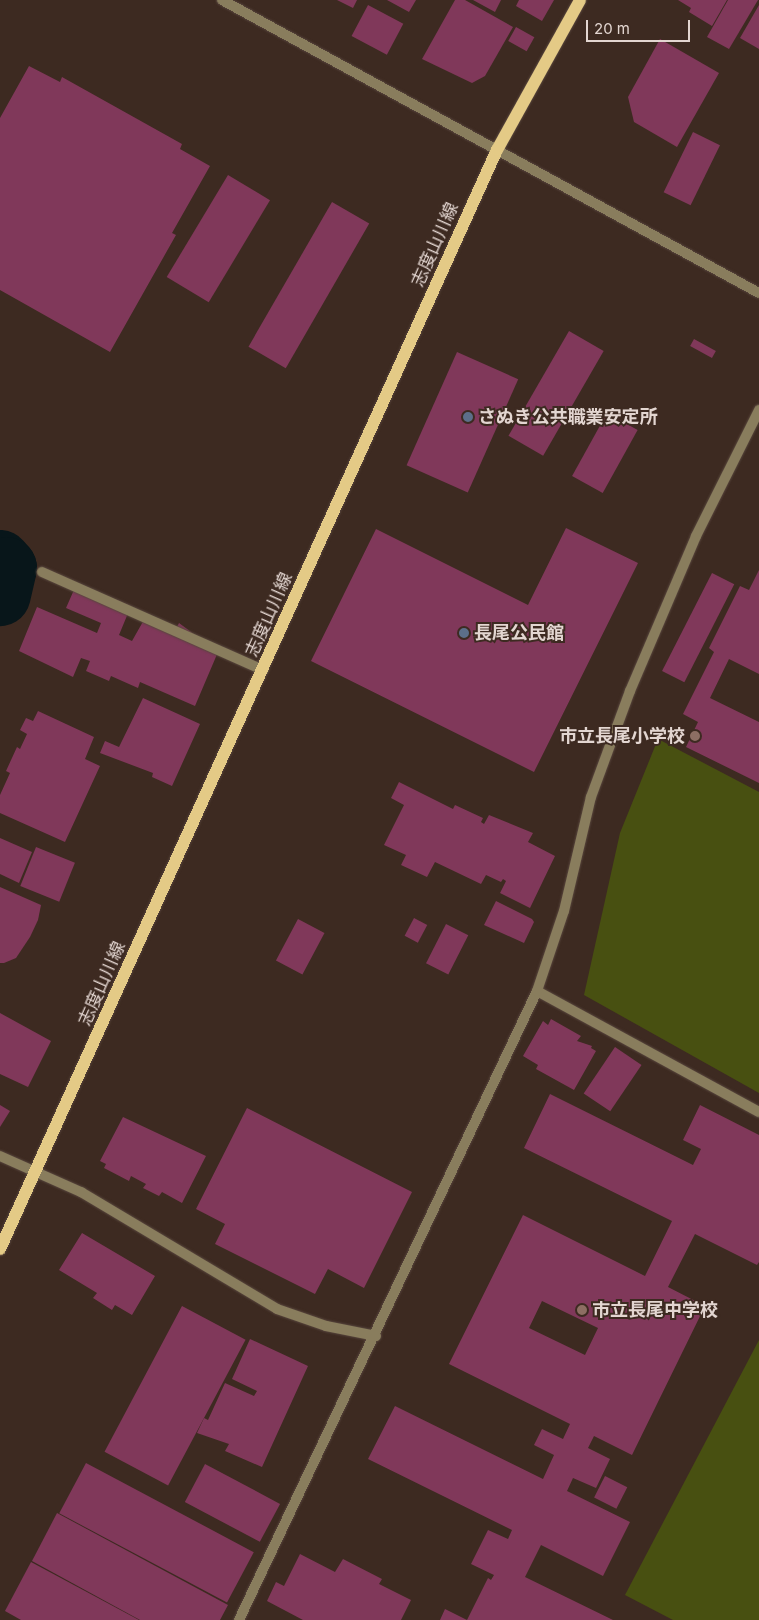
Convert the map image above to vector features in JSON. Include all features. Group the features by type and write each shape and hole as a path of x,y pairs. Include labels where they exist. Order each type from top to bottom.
{"main road":[{"name":"志度山川線","path":"0,1249 497,150 580,0"}],"street":[{"path":"222,0 759,293"},
{"path":"239,1620 376,1336 537,991 564,911 591,797 627,700 696,536 759,410"},
{"path":"42,572 263,670"},
{"path":"537,991 759,1112"},
{"path":"0,1156 81,1192 277,1309 326,1326 376,1336"}],"green space":[{"name":"市立長尾小学校","path":"658,739 759,792 759,1093 584,995 620,833"},
{"path":"759,1340 759,1620 673,1620 625,1595"}],"building":[{"path":"337,0 357,0 353,8"},
{"path":"387,0 416,0 409,12"},
{"path":"455,0 465,0 513,27 485,76 472,83 422,59"},
{"path":"473,0 501,0 495,12"},
{"path":"519,0 554,0 542,21 516,6"},
{"path":"678,0 727,0 712,26 689,12 691,8"},
{"path":"728,0 758,0 729,49 707,37"},
{"path":"368,5 403,24 387,55 352,36"},
{"path":"759,5 759,49 740,38"},
{"path":"516,27 534,37 527,51 508,41"},
{"path":"660,39 719,73 677,147 634,122 628,97"},
{"path":"29,66 60,82 62,77 182,144 180,149 210,166 172,233 176,235 110,352 0,290 0,118"},
{"path":"693,132 720,145 691,205 664,192"},
{"path":"228,175 270,200 209,302 167,277"},
{"path":"332,202 369,224 286,368 249,347"},
{"path":"569,331 604,351 543,456 508,436"},
{"path":"694,339 716,351 712,358 690,346"},
{"path":"457,352 518,379 468,493 407,465"},
{"path":"607,413 638,430 603,493 572,476"},
{"name":"長尾公民館","path":"566,528 638,563 534,772 311,661 376,529 528,605"},
{"path":"759,570 759,674 729,659 710,698 759,722 759,783 686,747 698,722 683,714 714,652 709,648 740,586 749,590"},
{"path":"712,573 734,584 684,682 662,671"},
{"path":"77,583 131,606 119,635 132,641 145,618 175,631 179,623 218,652 195,706 140,682 138,688 111,676 109,681 86,671 90,661 81,658 73,677 19,651 37,607 97,633 101,623 66,608"},
{"path":"143,698 200,724 172,786 152,777 153,773 100,753 105,741 119,747"},
{"path":"38,711 94,737 85,759 100,766 65,842 0,813 0,795 10,773 6,771 17,747 20,749 27,734 20,730 26,718 33,721"},
{"path":"399,782 453,809 455,805 483,818 481,822 484,824 489,815 533,833 528,842 555,856 530,908 500,893 506,881 503,879 501,882 486,875 481,884 435,862 427,877 401,865 406,855 384,845 404,805 391,798"},
{"path":"0,838 32,852 19,883 0,874"},
{"path":"36,847 75,863 59,902 20,886"},
{"path":"0,887 41,905 38,920 30,937 16,958 4,963 0,963"},
{"path":"496,901 532,919 534,922 524,943 484,925"},
{"path":"414,918 427,925 418,943 405,936"},
{"path":"298,919 324,933 302,975 276,960"},
{"path":"446,924 468,935 448,975 426,963"},
{"path":"0,1013 51,1041 28,1087 0,1074"},
{"path":"551,1019 581,1036 577,1041 592,1046 591,1048 596,1051 574,1090 536,1069 538,1065 523,1056 543,1021 548,1025"},
{"path":"615,1047 642,1065 610,1111 584,1093"},
{"path":"550,1094 693,1165 701,1149 683,1140 700,1105 759,1135 759,1262 757,1265 695,1234 668,1287 705,1306 632,1455 594,1436 588,1448 610,1459 596,1488 573,1478 567,1491 630,1522 603,1576 541,1545 525,1577 613,1620 467,1620 488,1578 491,1580 494,1575 471,1564 488,1530 508,1539 512,1530 368,1459 395,1406 543,1479 554,1455 534,1445 542,1429 563,1439 570,1424 449,1364 523,1215 645,1276 672,1221 524,1148","holes":["542,1301 598,1328 585,1355 529,1328"]},
{"path":"0,1105 10,1111 0,1127"},
{"path":"247,1108 412,1192 364,1288 328,1269 315,1294 215,1244 225,1224 196,1209"},
{"path":"123,1117 206,1156 182,1203 162,1192 159,1196 143,1188 146,1184 131,1176 129,1181 104,1168 106,1164 100,1161"},
{"path":"82,1233 155,1276 132,1315 115,1305 112,1310 93,1298 97,1293 59,1270"},
{"path":"182,1306 246,1340 168,1485 105,1452"},
{"path":"250,1339 308,1366 262,1467 225,1451 229,1444 197,1433 204,1418 208,1420 225,1383 254,1396 257,1391 232,1379"},
{"path":"86,1463 254,1552 227,1603 59,1513"},
{"path":"205,1464 280,1504 260,1542 185,1502"},
{"path":"605,1476 627,1487 616,1509 594,1497"},
{"path":"57,1513 228,1605 220,1620 140,1620 32,1561"},
{"path":"300,1554 335,1572 343,1559 382,1579 379,1584 411,1600 401,1620 303,1620 267,1601 276,1582 284,1586"},
{"path":"31,1562 139,1620 21,1620 5,1611"},
{"path":"445,1609 467,1620 440,1620"}],"waterway":[{"path":"0,561 6,568 0,595"}],"place":[{"name":"さぬき公共職業安定所","path":"468,417"},
{"name":"長尾公民館","path":"464,633"},
{"name":"市立長尾小学校","path":"695,736"},
{"name":"市立長尾中学校","path":"582,1310"}]}
